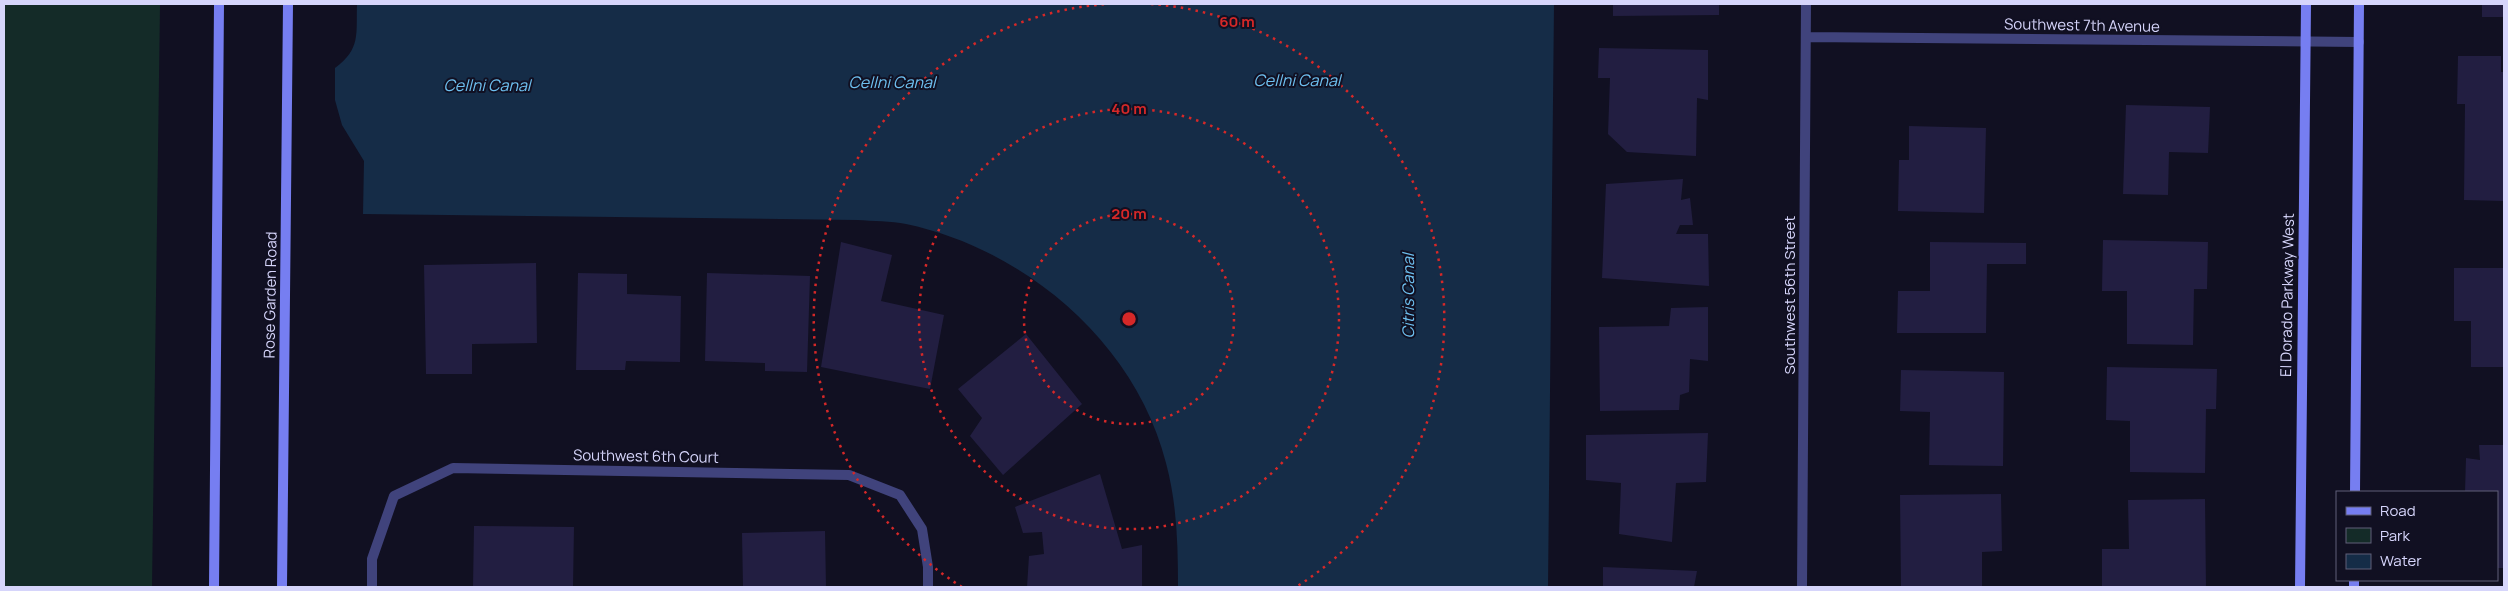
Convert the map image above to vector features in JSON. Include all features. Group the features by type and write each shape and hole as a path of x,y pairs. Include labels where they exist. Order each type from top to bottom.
{"street":[{"path":"214,587 218,4"},
{"name":"Rose Garden Road","path":"282,587 288,4"},
{"name":"Southwest 56th Street","path":"1802,587 1806,4"},
{"name":"El Dorado Parkway West","path":"2300,587 2306,4"},
{"path":"2355,491 2359,4"},
{"name":"Southwest 7th Avenue","path":"1806,37 2359,42"},
{"name":"Southwest 6th Court","path":"372,587 372,559 394,496 454,468 849,475 900,495 922,529 928,568 928,587"}],"green space":[{"path":"4,4 160,4 152,587 4,587"}],"water":[{"path":"357,4 1554,4 1548,587 1178,587 1176,525 1170,478 1151,419 1129,379 1102,341 1069,308 1033,279 993,255 950,237 906,224 857,220 363,214 364,161 342,125 335,100 335,68 349,54 353,47 356,32"}],"building":[{"path":"1613,4 1719,4 1719,15 1613,16"},
{"path":"2482,4 2504,4 2504,17 2482,17"},
{"path":"1599,48 1708,50 1708,100 1697,98 1696,156 1627,152 1608,134 1610,78 1598,78"},
{"path":"2458,56 2501,56 2501,72 2504,72 2504,201 2464,200 2465,104 2457,104"},
{"path":"2126,105 2210,107 2208,153 2169,152 2168,195 2123,194"},
{"path":"1909,126 1986,128 1984,213 1898,211 1899,160 1909,160"},
{"path":"1683,179 1681,200 1690,198 1693,225 1680,225 1676,234 1708,234 1709,286 1602,278 1606,184"},
{"path":"2103,240 2208,242 2207,289 2194,289 2193,345 2127,344 2127,291 2102,291"},
{"path":"841,242 892,255 881,301 944,315 930,389 821,367"},
{"path":"1930,242 2026,243 2026,264 1987,264 1986,333 1897,333 1898,291 1930,291"},
{"path":"536,263 537,343 472,344 472,374 426,374 424,265"},
{"path":"2454,268 2504,268 2504,367 2471,367 2471,321 2454,321"},
{"path":"578,273 627,274 627,294 681,296 680,362 626,361 625,370 576,370"},
{"path":"707,273 810,276 807,372 765,371 765,363 705,361"},
{"path":"1708,307 1708,361 1690,359 1689,392 1680,395 1679,410 1600,411 1599,327 1669,326 1671,308"},
{"path":"1026,334 1082,404 1003,475 970,436 982,418 958,389"},
{"path":"2107,367 2217,369 2216,409 2206,409 2205,473 2130,472 2130,421 2106,420"},
{"path":"1901,370 2004,372 2003,466 1929,465 1930,412 1900,411"},
{"path":"1708,433 1706,482 1676,483 1672,542 1619,534 1621,483 1586,480 1586,435"},
{"path":"2479,445 2504,445 2504,568 2498,568 2498,491 2465,491 2466,458 2480,460"},
{"path":"1100,474 1122,549 1142,545 1142,587 1027,587 1029,556 1044,554 1042,532 1023,533 1015,507"},
{"path":"2001,494 2002,551 1982,552 1982,587 1901,587 1900,495"},
{"path":"2205,499 2206,587 2102,587 2102,549 2129,549 2128,500"},
{"path":"474,526 574,527 573,587 473,587"},
{"path":"825,531 826,587 743,587 742,533"},
{"path":"1603,567 1697,571 1694,587 1603,587"}],"water label":[{"name":"Cellni Canal","path":"1297,80"},
{"name":"Cellni Canal","path":"892,82"},
{"name":"Cellni Canal","path":"487,85"},
{"name":"Citris Canal","path":"1408,296"}]}
